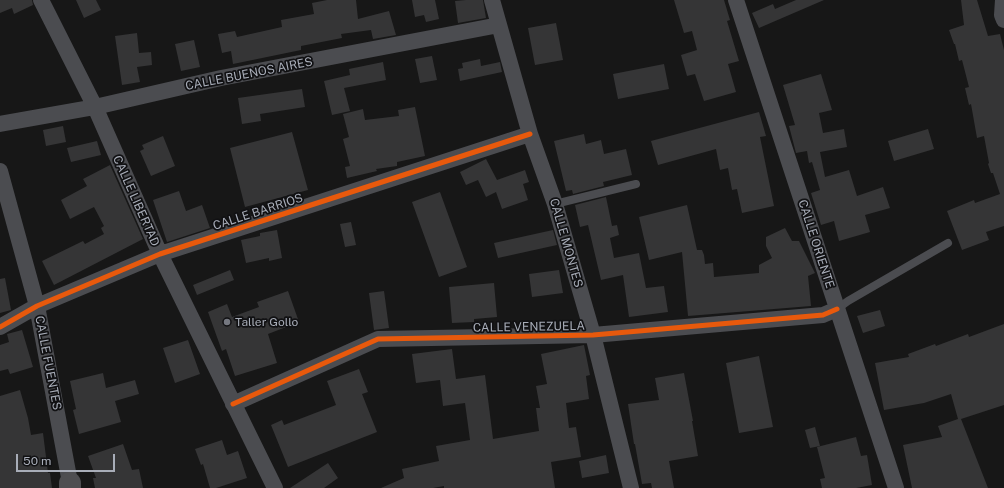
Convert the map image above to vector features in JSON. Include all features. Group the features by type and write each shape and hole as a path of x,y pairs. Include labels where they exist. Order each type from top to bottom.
{"street":[{"name":"CALLE LIBERTAD","path":"41,0 95,107 160,254 275,488"},
{"name":"CALLE MONTES","path":"492,0 530,134 555,204 593,335 631,488"},
{"name":"CALLE ORIENTE","path":"736,0 896,488"},
{"name":"CALLE BUENOS AIRES","path":"0,124 95,107 221,78 499,25"},
{"name":"CALLE BARRIOS","path":"0,327 37,306 160,254 530,134"},
{"name":"CALLE FUENTES","path":"0,171 37,306 71,486"},
{"name":"CALLE VENEZUELA","path":"233,404 378,339 593,335 823,315 837,309"}],"lane":[{"path":"555,204 636,184"},
{"path":"837,309 848,301 948,243"}],"building":[{"path":"0,0 32,0 33,5 14,14 12,8 0,13"},
{"path":"76,0 96,0 101,10 84,18"},
{"path":"327,0 356,0 358,19 389,11 396,35 373,39 371,30 341,34 342,38 301,46 301,50 233,64 231,51 222,53 218,34 235,31 237,37 282,27 281,20 314,14 312,3"},
{"path":"412,0 435,0 439,19 426,22 424,15 415,17"},
{"path":"483,0 486,18 458,23 455,1"},
{"path":"674,0 724,0 730,20 727,21 739,61 728,64 736,92 704,101 695,74 687,76 681,55 697,50 692,31 684,33"},
{"path":"796,0 824,0 759,28 752,13 773,4 775,9"},
{"path":"961,0 977,0 988,36 1000,34 1004,50 1004,226 986,232 989,240 962,250 947,211 974,200 975,203 1000,194 993,173 991,173 988,164 984,136 977,138 971,104 969,105 965,88 969,87 962,60 959,61 955,44 949,30 964,25"},
{"path":"556,23 563,60 535,65 528,28"},
{"path":"137,33 139,53 151,52 152,65 137,67 140,82 122,85 115,36"},
{"path":"194,40 200,67 181,71 175,44"},
{"path":"432,56 437,80 420,83 415,59"},
{"path":"480,59 481,66 500,62 502,72 460,81 458,69 463,68 462,63"},
{"path":"383,62 386,80 344,88 350,111 332,115 324,81 350,75 349,69"},
{"path":"664,64 669,89 618,99 613,74"},
{"path":"821,74 832,110 819,113 823,133 844,129 847,147 820,152 825,177 849,170 857,196 883,187 890,208 865,215 870,232 839,241 834,221 821,225 811,193 820,190 812,162 809,163 807,151 796,153 789,126 795,125 783,85"},
{"path":"302,89 305,107 260,114 261,121 242,124 238,98"},
{"path":"415,107 425,156 397,162 397,166 376,169 377,171 347,178 345,167 350,166 343,139 349,137 343,114 363,109 365,120 399,116 398,110"},
{"path":"759,112 766,136 760,137 774,206 742,213 737,189 732,190 728,168 720,170 716,149 658,165 651,141"},
{"path":"63,126 66,142 46,146 43,130"},
{"path":"928,129 934,149 894,161 888,141"},
{"path":"292,132 308,190 245,207 230,148"},
{"path":"584,134 586,144 601,140 604,154 626,149 632,175 603,182 604,186 573,194 572,190 566,191 554,141"},
{"path":"163,136 175,166 151,176 140,151 144,149 142,145"},
{"path":"97,141 101,155 71,162 67,148"},
{"path":"486,159 497,180 525,170 529,182 523,184 528,200 502,209 496,192 486,197 478,180 466,185 460,172"},
{"path":"110,165 143,239 54,285 42,261 83,241 85,244 104,234 101,228 104,226 94,207 70,219 61,200 87,186 83,179"},
{"path":"179,191 186,211 202,205 210,228 167,242 153,200"},
{"path":"440,192 467,267 439,277 412,202"},
{"path":"606,197 612,226 617,225 619,235 610,238 614,258 639,253 646,288 664,286 668,312 629,317 623,275 601,280 588,225 580,227 575,205"},
{"path":"687,205 697,250 702,250 705,264 713,263 714,277 759,273 759,265 772,258 766,246 766,237 785,228 792,241 799,241 815,273 808,276 811,306 688,316 682,252 649,260 639,217"},
{"path":"351,222 356,245 345,247 340,224"},
{"path":"277,230 282,258 269,261 269,258 246,263 241,240 260,236 260,233"},
{"path":"553,230 557,245 498,258 494,243"},
{"path":"230,270 234,280 197,295 193,285"},
{"path":"559,270 563,293 532,297 529,274"},
{"path":"5,278 11,310 0,313 0,279"},
{"path":"494,283 497,317 474,319 474,322 452,323 449,287"},
{"path":"288,291 299,322 268,334 277,363 235,376 226,349 222,351 208,312 227,304 232,317 259,307 257,302"},
{"path":"384,291 389,328 374,330 369,293"},
{"path":"880,310 885,326 863,333 857,316"},
{"path":"1004,324 1004,405 961,419 988,488 912,488 903,445 942,437 938,426 958,419 951,394 924,403 884,410 875,363 909,357 908,354 935,344 936,346 968,334 969,337"},
{"path":"22,330 33,367 10,374 8,369 0,371 0,345 9,342 7,334"},
{"path":"188,340 200,374 175,383 163,348"},
{"path":"584,345 590,375 586,376 589,399 566,403 569,428 576,427 581,457 551,462 555,488 444,488 444,486 433,488 381,488 404,478 402,469 439,461 436,446 470,440 465,403 443,406 440,380 416,383 412,354 452,349 456,379 485,375 493,439 539,431 536,408 540,408 536,386 547,384 541,354"},
{"path":"759,356 773,427 739,433 726,363"},
{"path":"359,369 368,392 362,394 377,432 288,467 271,425 282,420 284,425 336,405 327,381"},
{"path":"103,373 106,388 135,380 139,394 115,401 121,422 79,434 73,410 76,409 70,381"},
{"path":"684,373 698,456 669,461 674,488 652,488 651,483 642,484 628,404 659,400 655,378"},
{"path":"20,390 31,435 43,433 48,473 50,473 52,488 0,488 0,396"},
{"path":"815,427 820,446 810,448 805,430"},
{"path":"856,437 861,456 867,455 872,485 856,488 822,488 820,479 825,478 817,447"},
{"path":"222,440 227,455 238,451 247,478 216,488 210,488 203,464 201,465 195,449"},
{"path":"123,444 132,470 139,469 143,488 95,488 93,478 96,478 88,456"},
{"path":"606,455 609,473 582,478 579,461"},
{"path":"328,463 338,478 324,488 290,488"}],"cycle path":[{"path":"0,327 37,306 160,254 530,134"},
{"path":"233,404 378,339 593,335 823,315 837,309"}],"place":[{"name":"Taller Gollo","path":"227,322"}]}
